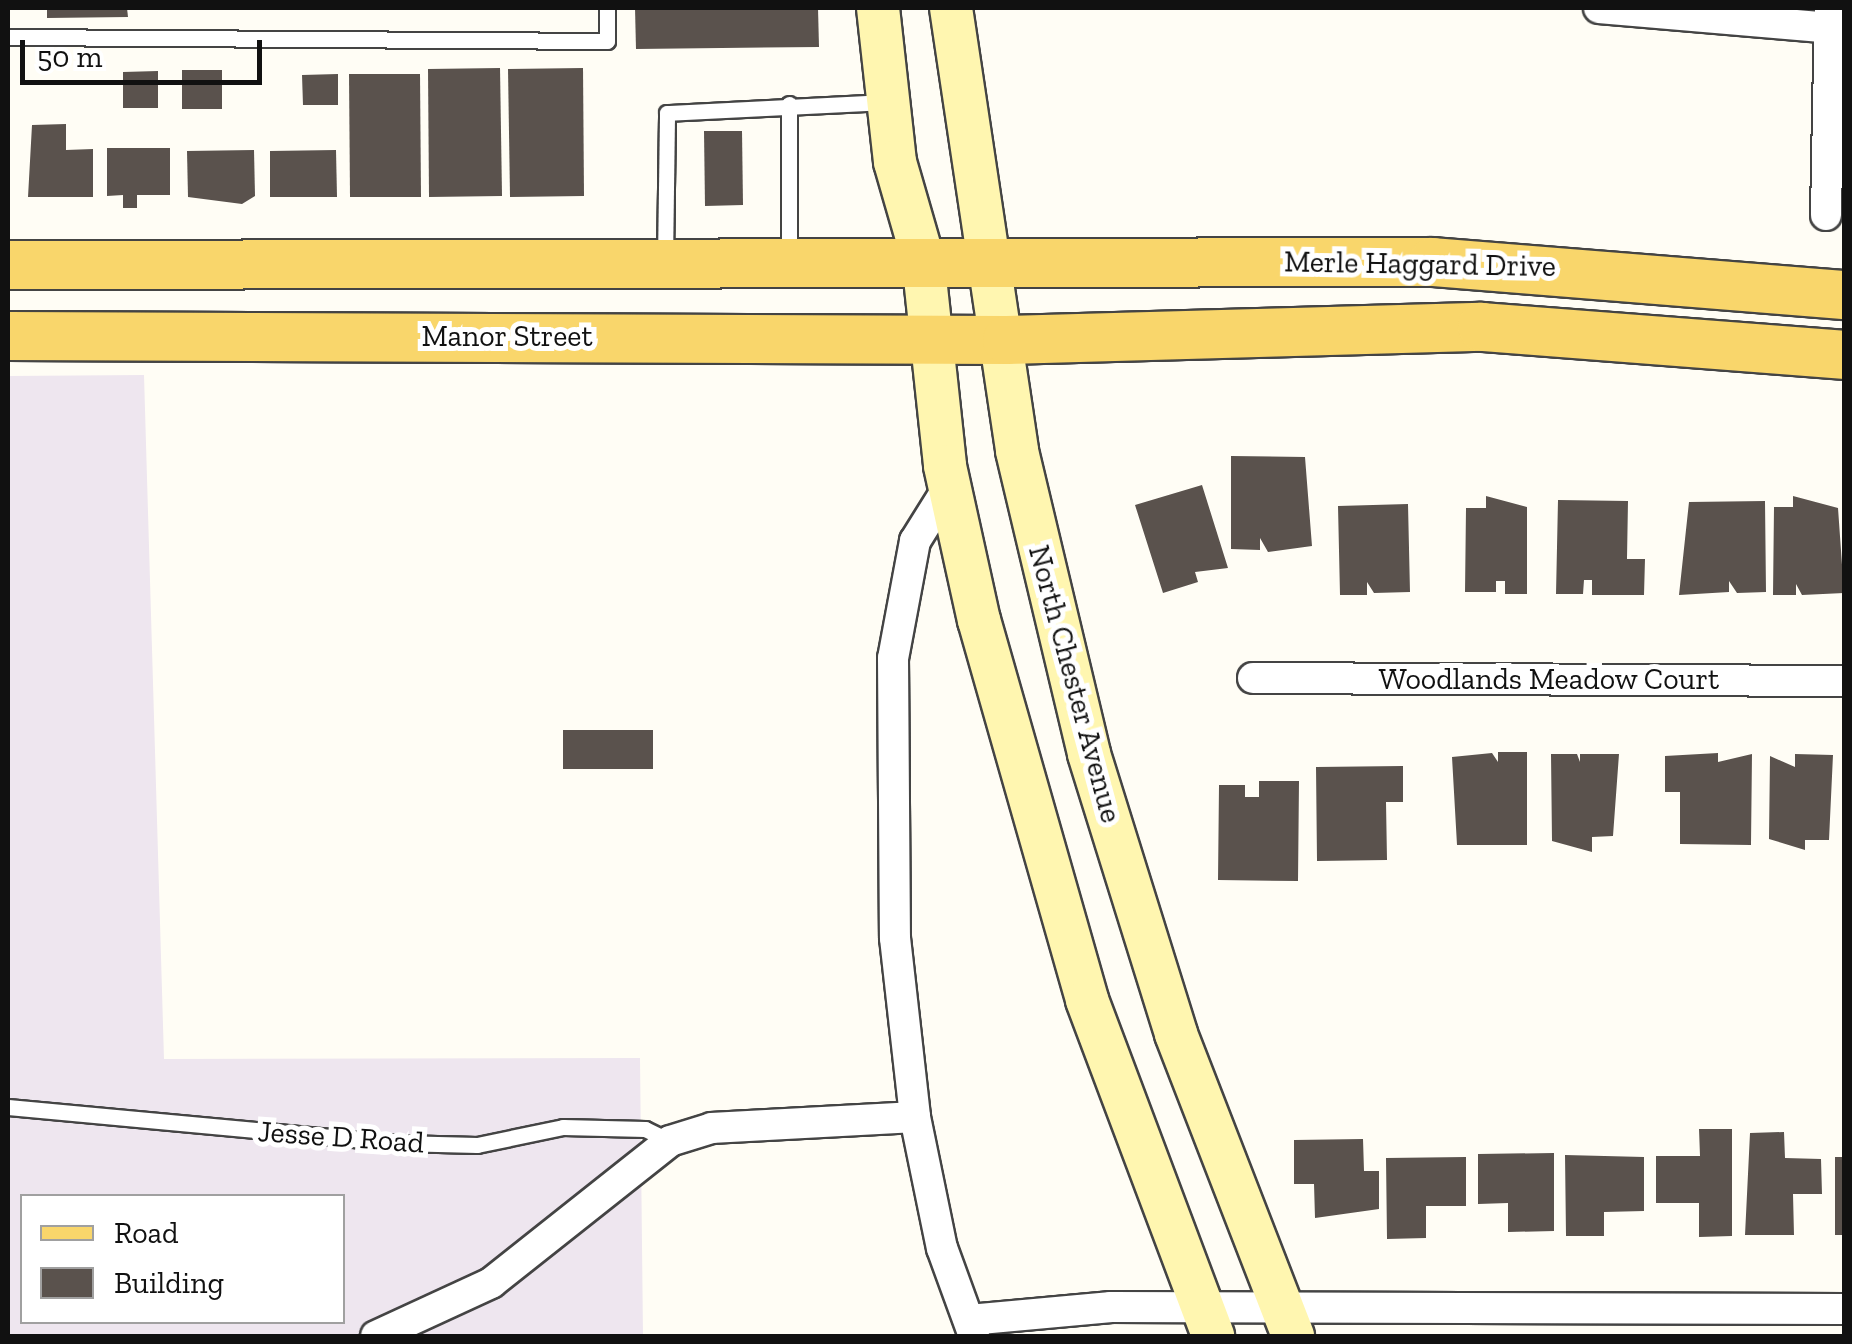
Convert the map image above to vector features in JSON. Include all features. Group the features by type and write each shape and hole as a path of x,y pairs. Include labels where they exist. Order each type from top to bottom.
{"main road":[{"path":"878,8 888,102 924,259 950,485 1018,773 1086,1000 1208,1323"},
{"name":"North Chester Avenue","path":"952,8 968,152 994,262 1007,340 1017,451 1089,754 1176,1034 1288,1324"},
{"path":"8,265 924,259 994,262"},
{"name":"Merle Haggard Drive","path":"994,262 1526,264 1844,295"},
{"name":"Merle Haggard Drive","path":"1007,340 1498,328 1844,355"},
{"name":"Manor Street","path":"8,336 1007,340"}],"street":[{"path":"1599,8 1830,18 1826,214"},
{"path":"950,485 915,541 894,658 896,955 915,1117 971,1329 1208,1323 1749,1323 1844,1310"},
{"name":"Woodlands Meadow Court","path":"1253,678 1844,681"},
{"path":"376,1336 490,1283 670,1141 712,1128 915,1117"}],"lane":[{"path":"8,37 607,41 607,8"},
{"path":"665,260 667,113 888,102"},
{"path":"789,104 790,260"},
{"name":"Jesse D Road","path":"8,1106 398,1143 477,1145 563,1126 645,1129 670,1141"}],"shaded area":[{"path":"144,375 164,1059 640,1058 643,1336 8,1336 8,376"}],"building":[{"path":"47,8 127,8 128,17 47,18"},
{"path":"635,8 818,8 819,47 636,49"},
{"path":"500,68 502,196 429,197 428,69"},
{"path":"583,68 584,196 510,197 508,69"},
{"path":"182,70 222,70 222,109 182,109"},
{"path":"158,71 158,108 123,108 123,72"},
{"path":"338,74 338,105 303,105 302,75"},
{"path":"349,74 420,74 421,197 350,197"},
{"path":"66,124 66,150 93,149 93,197 28,197 32,125"},
{"path":"704,131 742,131 743,205 705,206"},
{"path":"107,148 170,148 170,195 137,195 137,208 123,208 123,195 107,196"},
{"path":"254,150 255,196 242,204 188,197 187,151"},
{"path":"336,150 337,197 270,197 270,151"},
{"path":"1231,456 1305,457 1312,546 1268,552 1260,538 1260,550 1231,549"},
{"path":"1202,485 1228,568 1195,572 1198,582 1163,593 1135,505"},
{"path":"1486,496 1527,507 1527,594 1505,594 1505,581 1496,581 1496,592 1465,592 1466,508 1486,508"},
{"path":"1793,496 1838,508 1844,593 1802,595 1796,584 1796,595 1773,595 1774,507 1793,507"},
{"path":"1558,500 1628,501 1627,559 1645,559 1644,595 1592,595 1592,580 1584,580 1583,594 1556,594"},
{"path":"1765,501 1766,592 1737,593 1729,581 1729,592 1679,595 1689,502"},
{"path":"1408,504 1410,592 1374,593 1367,582 1367,595 1340,595 1338,506"},
{"path":"563,730 653,730 653,769 563,769"},
{"path":"1498,752 1527,752 1527,845 1457,845 1452,757 1492,753 1498,762"},
{"path":"1718,753 1718,762 1752,754 1751,845 1680,844 1680,792 1665,792 1665,756"},
{"path":"1551,754 1577,754 1580,762 1580,754 1619,754 1613,836 1592,837 1592,852 1552,841"},
{"path":"1795,754 1833,755 1829,840 1805,840 1805,850 1769,839 1770,756 1795,767"},
{"path":"1403,766 1403,802 1386,802 1387,860 1317,861 1316,767"},
{"path":"1259,781 1299,781 1298,881 1218,880 1219,785 1245,785 1245,797 1259,797"},
{"path":"1699,1129 1732,1129 1732,1236 1699,1237 1699,1203 1656,1203 1656,1156 1700,1156"},
{"path":"1784,1132 1785,1158 1821,1159 1822,1194 1793,1194 1794,1235 1745,1235 1750,1133"},
{"path":"1363,1139 1364,1171 1379,1171 1379,1209 1315,1218 1314,1184 1294,1184 1294,1140"},
{"path":"1554,1153 1554,1231 1508,1232 1508,1203 1478,1204 1478,1154"},
{"path":"1565,1155 1644,1157 1644,1211 1604,1212 1604,1236 1566,1236"},
{"path":"1466,1157 1466,1206 1426,1206 1426,1238 1387,1239 1386,1158"},
{"path":"1835,1157 1844,1157 1844,1235 1835,1235"}]}
